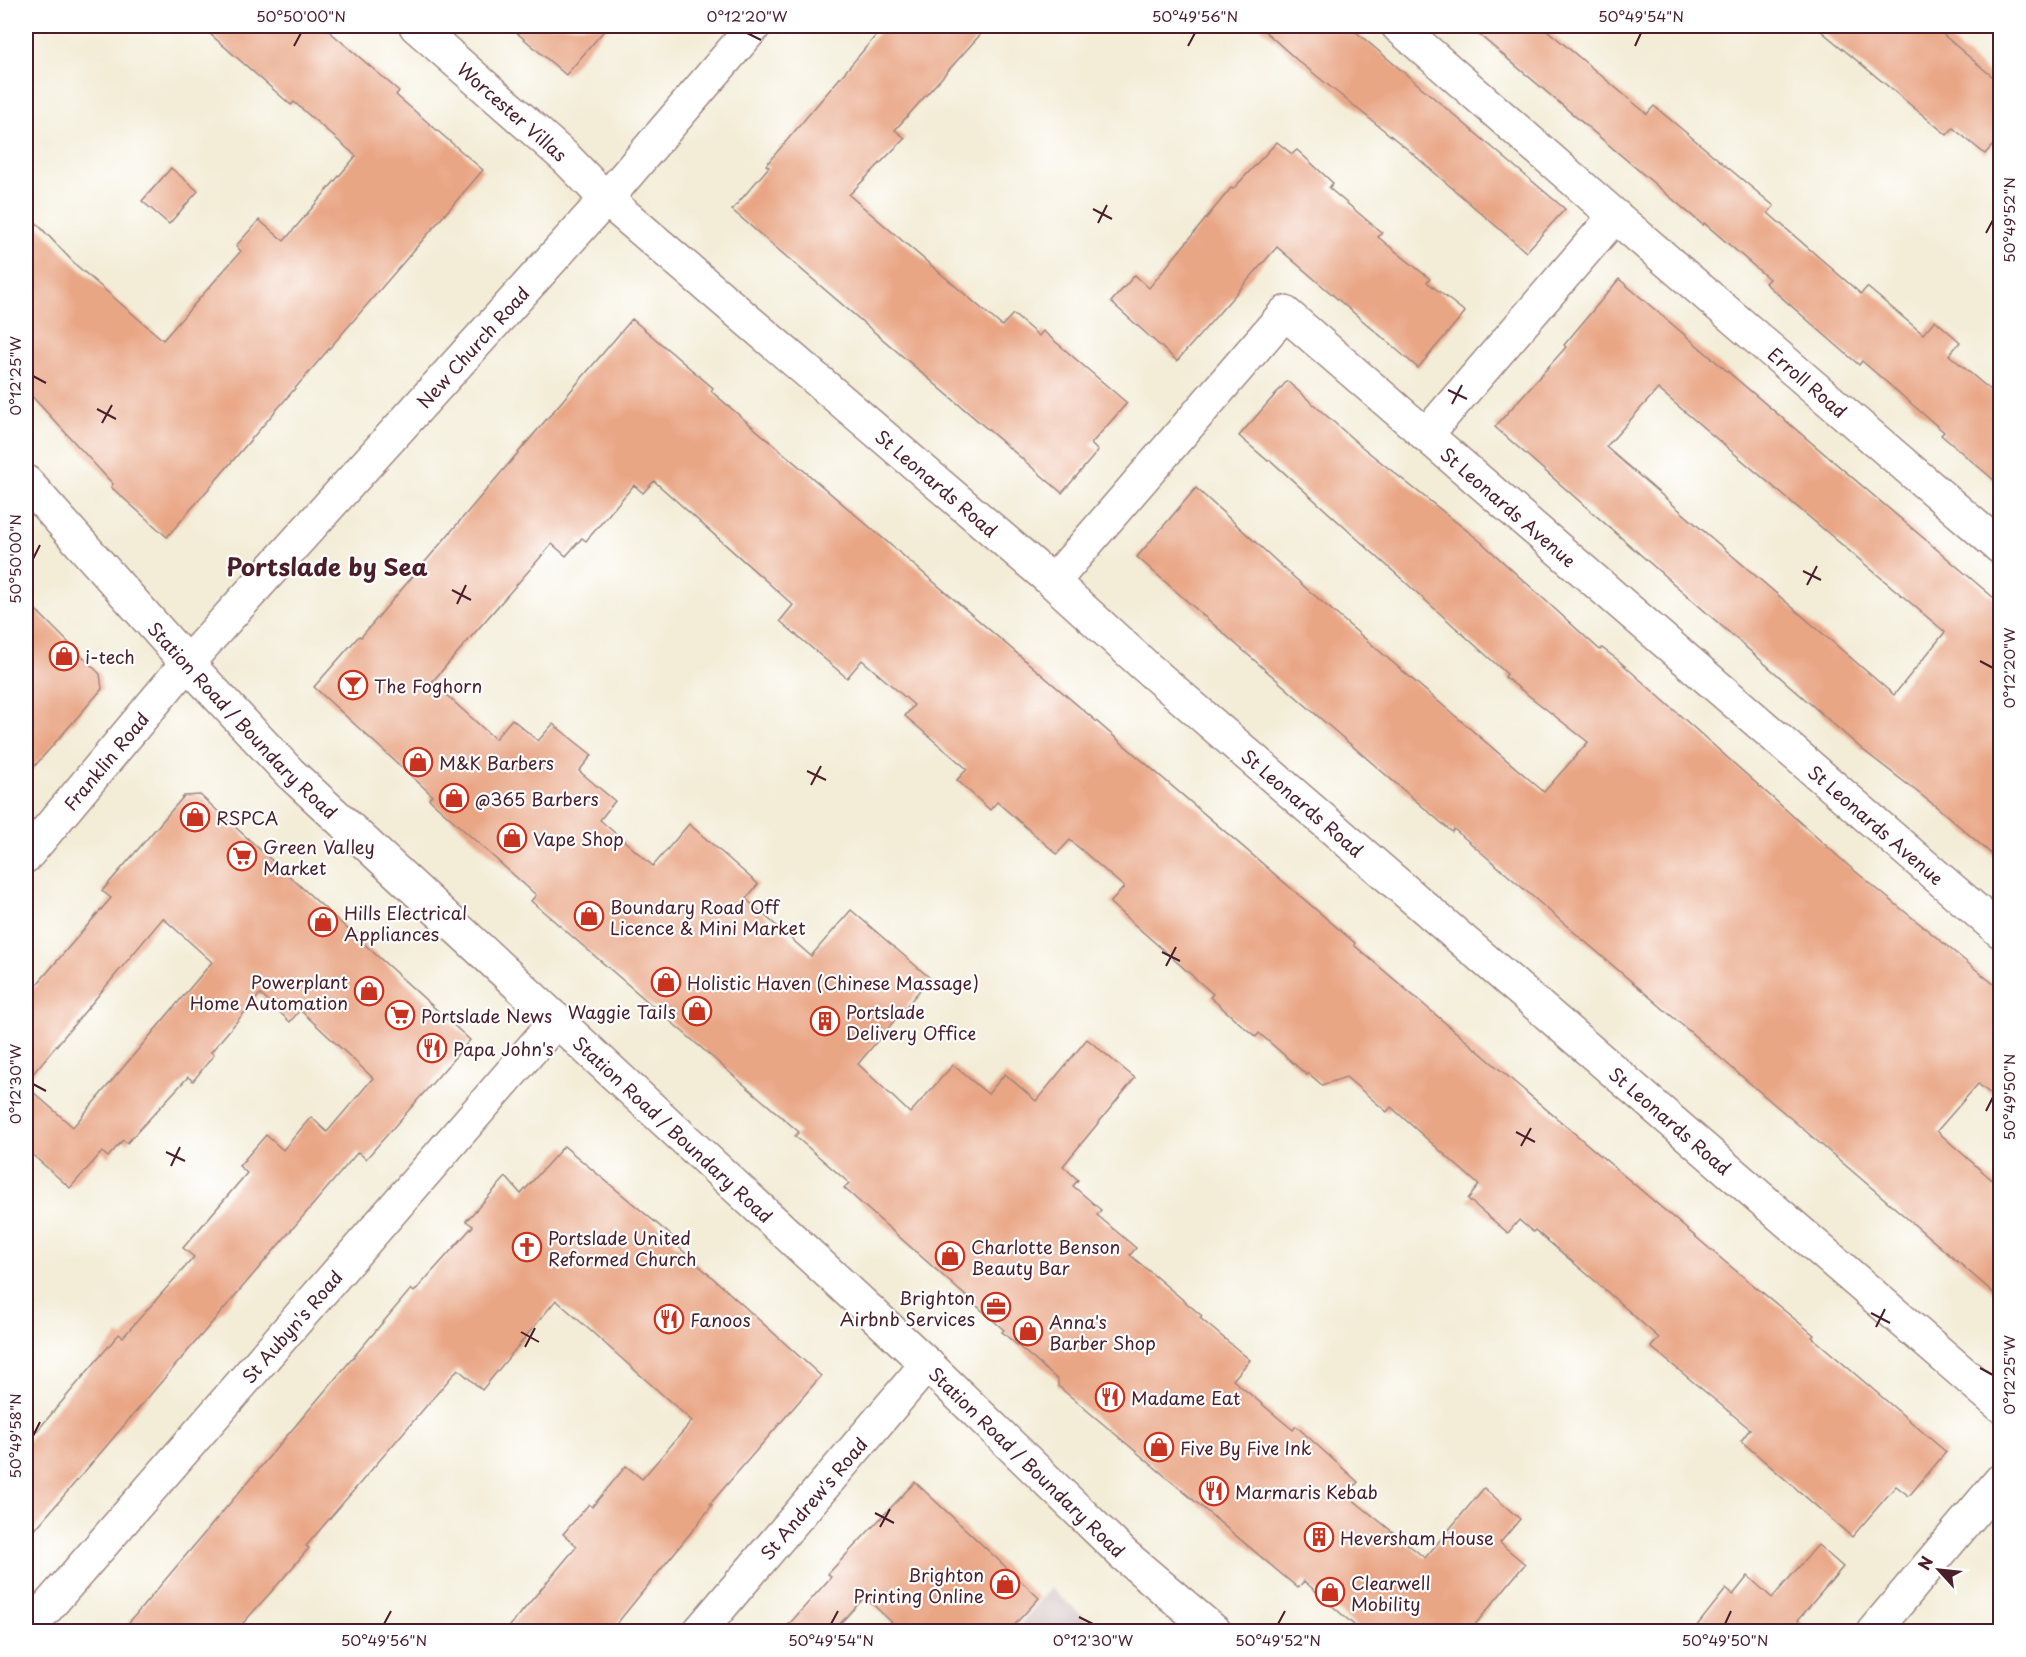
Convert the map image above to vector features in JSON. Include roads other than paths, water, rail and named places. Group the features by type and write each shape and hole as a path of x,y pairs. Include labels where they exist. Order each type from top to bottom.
{"street":[{"name":"Worcester Villas","path":"416,26 566,158 606,199"},
{"name":"New Church Road","path":"187,663 606,199 754,26"},
{"name":"Erroll Road","path":"1398,26 1615,216 2001,547"},
{"name":"St Leonards Road","path":"606,199 1053,582 1144,665 2001,1405"},
{"path":"1426,435 1615,216"},
{"name":"St Leonards Avenue","path":"1053,582 1285,313 2001,931"},
{"name":"Station Road / Boundary Road","path":"26,482 187,663 290,773 927,1364 1123,1554 1215,1632"},
{"name":"Franklin Road","path":"26,856 187,663"},
{"name":"St Aubyn's Road","path":"26,1632 557,1020"},
{"name":"St Andrew's Road","path":"699,1632 927,1364"},
{"path":"1873,1632 2001,1481"}],"place":[{"name":"i-tech","path":"64,656"},
{"name":"The Foghorn","path":"353,685"},
{"name":"M&K Barbers","path":"418,762"},
{"name":"@365 Barbers","path":"454,798"},
{"name":"RSPCA","path":"195,817"},
{"name":"Vape Shop","path":"512,838"},
{"name":"Green Valley Market","path":"242,856"},
{"name":"Boundary Road Off Licence & Mini Market","path":"589,916"},
{"name":"Hills Electrical Appliances","path":"323,922"},
{"name":"Holistic Haven (Chinese Massage)","path":"666,982"},
{"name":"Powerplant Home Automation","path":"369,991"},
{"name":"Waggie Tails","path":"697,1011"},
{"name":"Portslade News","path":"400,1015"},
{"name":"Portslade Delivery Office","path":"825,1021"},
{"name":"Papa John's","path":"432,1048"},
{"name":"Portslade United Reformed Church","path":"527,1247"},
{"name":"Charlotte Benson Beauty Bar","path":"950,1256"},
{"name":"Brighton Airbnb Services","path":"996,1307"},
{"name":"Fanoos","path":"669,1319"},
{"name":"Anna's Barber Shop","path":"1028,1331"},
{"name":"Madame Eat","path":"1110,1397"},
{"name":"Five By Five Ink","path":"1159,1447"},
{"name":"Marmaris Kebab","path":"1214,1491"},
{"name":"Heversham House","path":"1319,1537"},
{"name":"Brighton Printing Online","path":"1005,1584"},
{"name":"Clearwell Mobility","path":"1330,1592"}],"district":[{"name":"Portslade by Sea","path":"327,566"}]}
